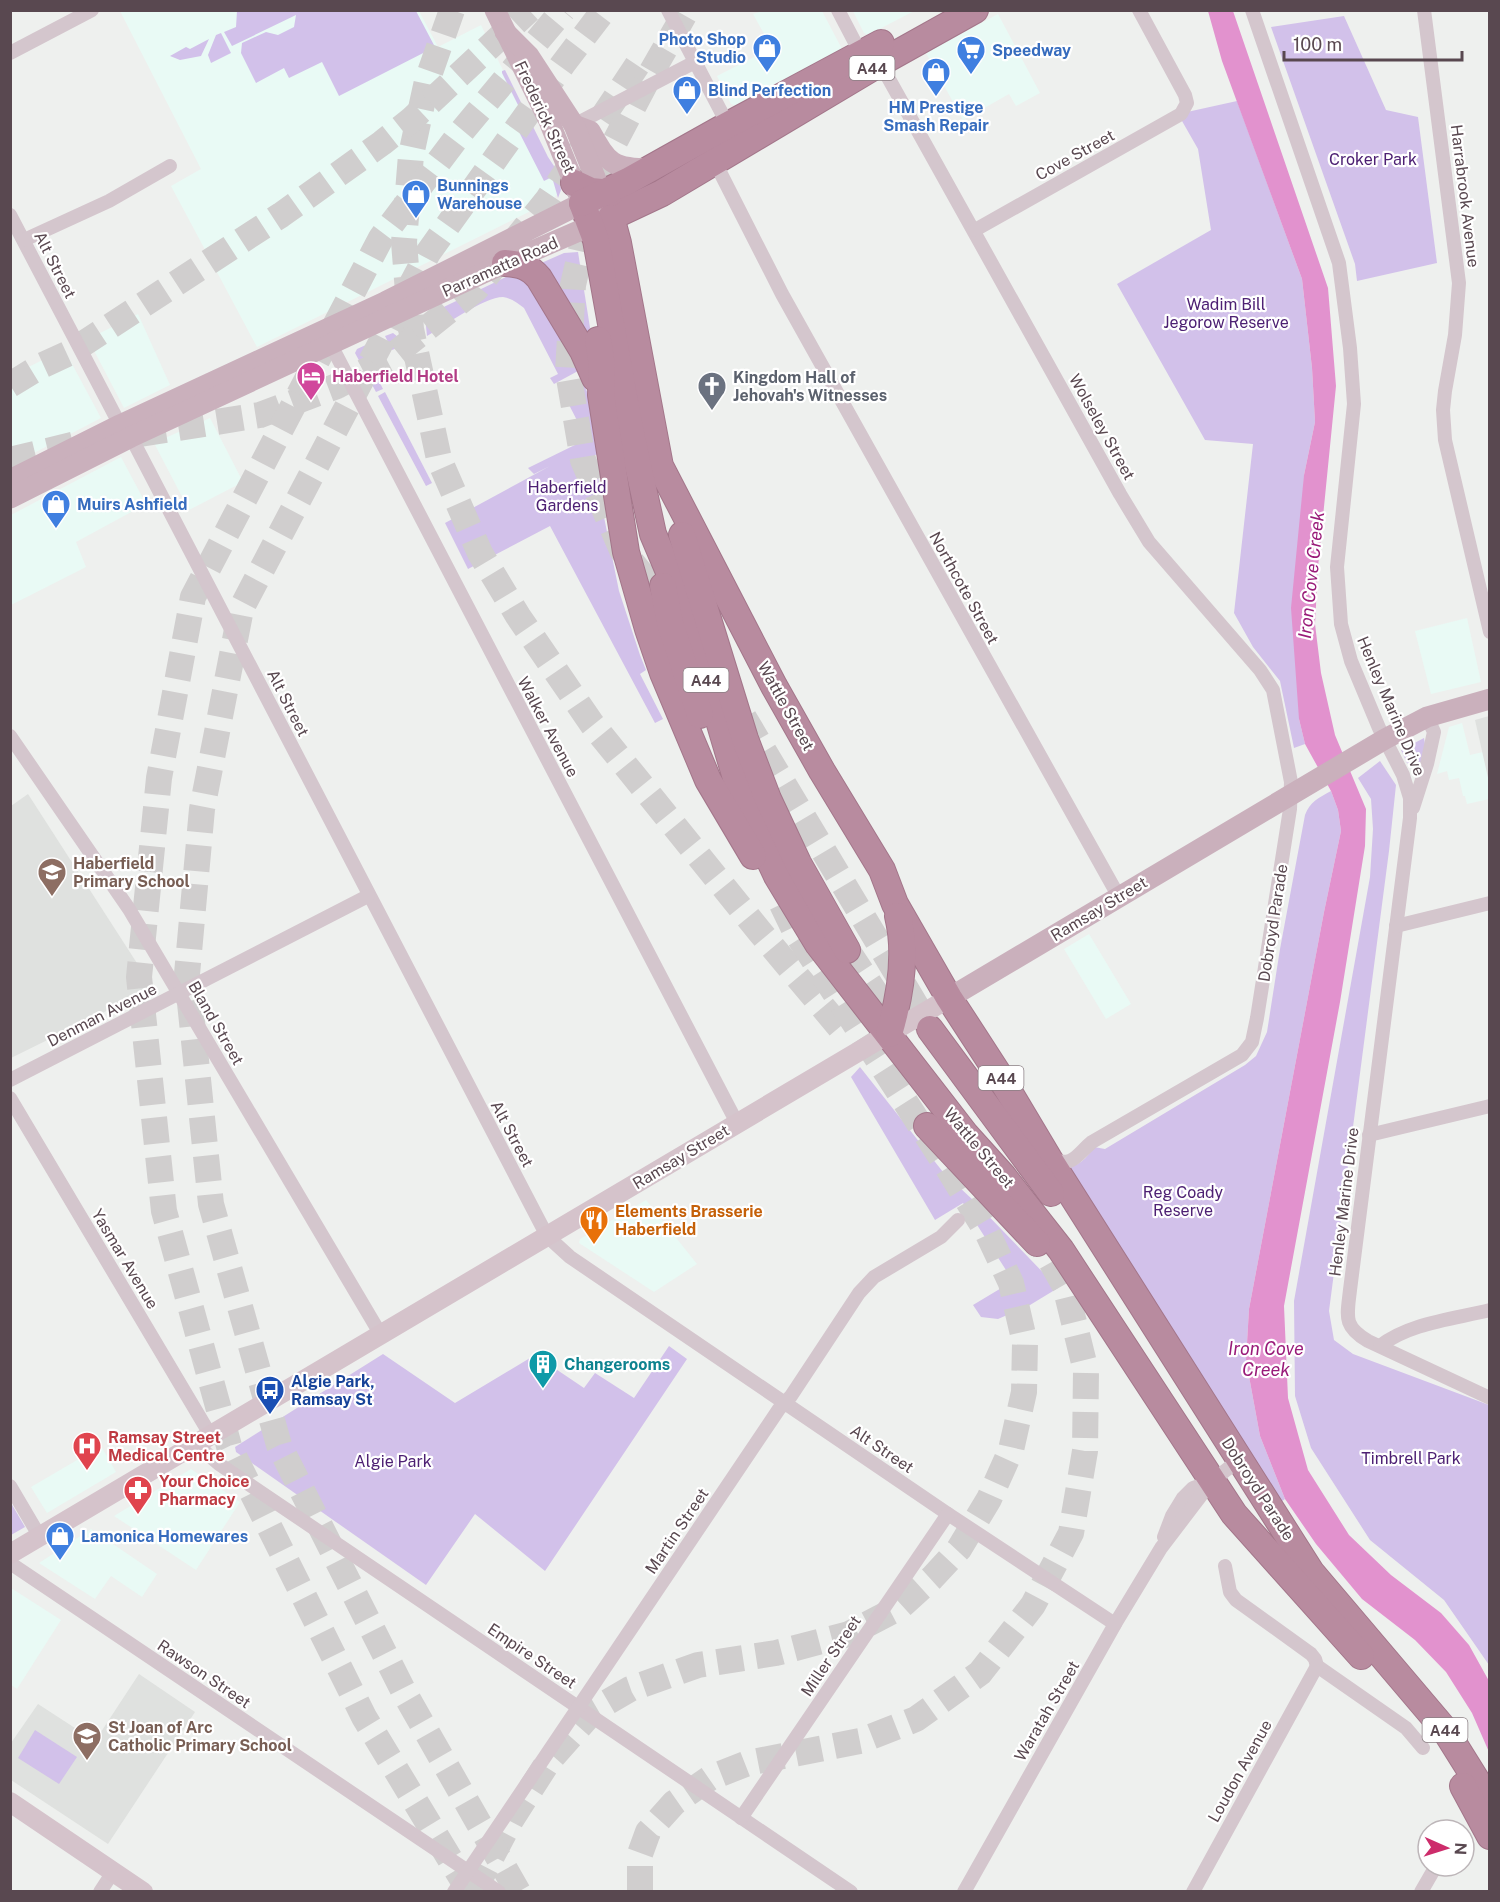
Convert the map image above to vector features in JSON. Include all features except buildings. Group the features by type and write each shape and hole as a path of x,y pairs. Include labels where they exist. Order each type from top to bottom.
{"highway":[{"name":"Parramatta Road","path":"603,200 662,193 871,59 939,10"},
{"name":"Parramatta Road","path":"603,200 728,124 975,10"},
{"name":"Wattle Street","path":"603,200 581,246 602,365 601,395 626,552 663,673 708,780 780,900 810,931"},
{"name":"Wattle Street","path":"603,200 618,243 660,466 778,694 882,870 895,904 949,998 999,1075 1049,1160"},
{"name":"Wattle Street","path":"603,200 596,240 629,424 653,534 689,619 726,747 754,827 777,876 810,931 966,1135 1003,1176 1061,1250"},
{"path":"505,263 519,264 532,269 539,278 583,351 601,395"},
{"path":"660,466 756,769 798,863 847,950"},
{"path":"653,534 670,624 692,696 717,760"},
{"path":"889,1034 902,952 902,933 895,904"},
{"path":"930,1029 1092,1251 1227,1470"},
{"path":"927,1126 1077,1285 1113,1328"},
{"name":"Dobroyd Parade","path":"1049,1160 1227,1470 1234,1514 1420,1722 1454,1769 1490,1836"},
{"name":"Dobroyd Parade","path":"1061,1250 1113,1328 1227,1470 1283,1525 1311,1572 1444,1730 1490,1802"}],"main road":[{"name":"Frederick Street","path":"495,10 549,121 603,200"},
{"name":"Frederick Street","path":"505,32 529,56 574,125 603,200"},
{"path":"574,125 591,131 600,148 616,166 626,168 603,200"},
{"name":"Parramatta Road","path":"10,480 331,345 505,263 603,200"},
{"name":"Parramatta Road","path":"10,498 125,431 385,302 603,200"},
{"name":"Ramsay Street","path":"10,1554 1385,739 1427,717 1490,699"},
{"path":"10,1802 143,1892"}],"street":[{"path":"10,53 92,10"},
{"path":"668,10 728,124"},
{"name":"Wolseley Street","path":"838,10 871,59 975,230 1120,494 1149,542 1271,684 1290,777 1290,796"},
{"name":"Cove Street","path":"975,230 1181,114 1187,103 1185,95 1139,10"},
{"name":"Henley Marine Drive","path":"1252,10 1339,263 1350,348 1354,404 1337,567 1341,624 1351,662 1410,798 1410,818 1347,1312 1348,1323 1356,1334 1490,1398"},
{"name":"Harrabrook Avenue","path":"1424,10 1459,283 1456,325 1443,410 1445,440 1490,632"},
{"path":"574,125 695,62"},
{"path":"24,240 109,201 170,166"},
{"name":"Northcote Street","path":"721,174 782,294 1119,897"},
{"name":"Alt Street","path":"10,215 547,1236 570,1257 948,1514 1115,1624"},
{"name":"Walker Avenue","path":"331,345 737,1123"},
{"name":"Henley Marine Drive","path":"1410,818 1427,764 1434,732 1427,717"},
{"name":"Bland Street","path":"10,736 129,909 381,1335"},
{"name":"Dobroyd Parade","path":"1049,1160 1074,1161 1098,1138 1242,1055 1249,1048 1257,1018 1285,843 1290,796"},
{"name":"Denman Avenue","path":"10,1080 368,896"},
{"path":"1396,926 1490,903"},
{"name":"Yasmar Avenue","path":"10,1098 205,1439"},
{"path":"1369,1135 1490,1106"},
{"name":"Martin Street","path":"454,1892 859,1293 874,1277 941,1237 958,1220"},
{"path":"1380,1346 1396,1335 1490,1310"},
{"name":"Empire Street","path":"205,1439 205,1452 219,1464 852,1892"},
{"name":"Waratah Street","path":"970,1889 1115,1624 1161,1548 1179,1502 1193,1488 1227,1470"},
{"path":"10,1486 40,1537"},
{"name":"Miller Street","path":"741,1818 948,1514"},
{"name":"Rawson Street","path":"10,1563 499,1892"},
{"path":"1225,1566 1230,1592 1236,1600 1311,1654 1317,1666 1406,1728 1424,1748"},
{"name":"Loudon Avenue","path":"1193,1892 1317,1666"},
{"path":"100,1892 113,1872"},
{"path":"1421,1892 1429,1878"}],"shaded area":[{"path":"120,11 419,11 438,47 481,25 559,191 553,200 257,347 171,186 201,169"},
{"path":"763,11 822,11 842,49 737,106 731,104 717,76 772,48 753,14"},
{"path":"853,11 914,11 868,35 864,33"},
{"name":"Speedway","path":"998,14 1040,93 1016,106 1009,94 963,120 926,53"},
{"path":"138,314 170,385 124,408 88,339"},
{"path":"64,349 101,418 11,465 11,376"},
{"path":"210,418 243,482 189,510 154,443"},
{"name":"Muirs Ashfield","path":"121,457 146,504 76,542 86,567 11,605 11,515"},
{"path":"1467,618 1481,682 1431,694 1415,631"},
{"path":"1490,716 1489,782 1475,720"},
{"path":"1462,723 1470,755 1483,752 1489,782 1489,799 1467,804 1459,778 1449,780 1447,771 1437,774 1449,727"},
{"name":"Haberfield Primary School","path":"28,794 153,988 11,1058 11,806"},
{"path":"1089,934 1131,1004 1106,1019 1064,949"},
{"path":"646,1200 697,1264 654,1292 579,1243 580,1239"},
{"name":"Ramsay Street Medical Centre","path":"101,1446 116,1472 47,1513 31,1487"},
{"path":"191,1469 240,1502 196,1570 114,1516"},
{"path":"91,1529 157,1574 142,1597 111,1576 95,1599 39,1563"},
{"path":"11,1588 61,1620 17,1689 11,1685"},
{"name":"St Joan of Arc Catholic Primary School","path":"139,1674 195,1712 108,1844 11,1780 11,1743 38,1704 95,1741"}],"green space":[{"path":"237,11 416,11 435,47 339,96 322,62 289,78 284,68 256,83 241,53 242,43 266,32 278,35 294,27 296,15 232,46 224,32 236,27"},
{"name":"Croker Park","path":"1344,16 1386,110 1418,117 1437,263 1357,281 1355,264 1271,27"},
{"path":"221,33 231,53 211,63 208,55 216,35"},
{"path":"209,39 201,56 180,60 170,56 186,47 190,49"},
{"path":"505,70 548,157 558,172 561,190 558,198 552,177 544,181 517,128 527,123 502,73"},
{"name":"Wadim Bill Jegorow Reserve","path":"1237,101 1302,279 1312,368 1315,422 1304,475 1299,719 1305,744 1294,748 1280,681 1253,647 1234,613 1253,444 1205,440 1117,284 1211,230 1198,149 1178,114"},
{"path":"578,252 591,347 539,264 564,253"},
{"path":"517,274 527,280 578,371 554,384 550,378 558,374 524,308 509,298 495,298 486,302 427,336 425,316 508,276"},
{"path":"393,333 407,344 392,350 385,336"},
{"path":"379,339 386,354 370,363 383,389 376,392 355,353 357,349"},
{"name":"Haberfield Gardens","path":"583,383 591,400 600,454 595,455 604,517 619,591 646,670 640,674 663,719 655,723 550,526 468,569 445,523 550,466 534,474 528,468 583,441 585,436 565,397 561,398 559,395"},
{"path":"385,392 432,483 426,486 378,396"},
{"path":"1424,738 1421,762 1411,765 1407,763 1401,750"},
{"name":"Timbrell Park","path":"1380,761 1396,785 1329,1311 1334,1340 1353,1354 1489,1405 1489,1665 1444,1600 1370,1540 1311,1448 1295,1396 1294,1301 1370,877 1373,829 1371,799 1358,778"},
{"name":"Reg Coady Reserve","path":"1331,791 1338,810 1341,831 1249,1309 1246,1360 1260,1436 1285,1499 1275,1506 1065,1168 1082,1161 1094,1147 1105,1149 1245,1065 1256,1056 1267,1032 1305,815 1315,801"},
{"path":"860,1067 943,1172 1058,1288 1030,1305 998,1319 981,1317 973,1305 1013,1281 963,1203 935,1220 851,1077"},
{"name":"Algie Park","path":"669,1346 687,1359 545,1571 475,1514 426,1585 236,1452 235,1447 383,1354 455,1403 535,1355 584,1388 595,1373 634,1398"},
{"path":"11,1503 25,1527 10,1535"},
{"path":"35,1730 77,1757 59,1784 18,1758"}],"water":[{"name":"Iron Cove Creek","path":"1208,11 1233,11 1328,288 1336,386 1318,567 1315,624 1321,673 1335,735 1366,809 1365,846 1340,1002 1284,1306 1288,1398 1308,1470 1349,1535 1391,1575 1441,1613 1469,1645 1489,1681 1489,1752 1472,1713 1446,1672 1415,1640 1362,1599 1316,1544 1285,1499 1260,1436 1246,1360 1249,1309 1341,831 1338,810 1331,791 1305,744 1299,719 1291,608 1304,475 1315,422 1312,368 1302,279 1222,61"}],"tunnel":[{"path":"452,10 427,81 411,155 404,242 411,329 439,459 480,553 518,616 592,724 842,1030"},
{"path":"10,385 41,366 69,353 281,215 382,143 411,120 529,10"},
{"path":"470,1892 364,1717 229,1446 164,1211 139,977 159,778 193,597 381,238 458,136 563,10"},
{"path":"518,1892 405,1694 279,1445 211,1204 187,974 202,809 241,609 428,253 604,10"},
{"path":"673,613 622,550 583,460 568,372 573,285 599,172 687,10"},
{"path":"140,434 260,415 337,386 390,358 477,288 548,199 644,55"},
{"path":"10,460 80,443"},
{"path":"744,718 930,1029"},
{"path":"479,1892 482,1875 511,1820 548,1762 594,1710 630,1689 698,1665 776,1653 849,1634 900,1607 959,1549 989,1499 1011,1450 1024,1392 1025,1343 1011,1283 988,1234 795,931 780,900"},
{"path":"847,950 902,1033"},
{"path":"640,1892 640,1854 648,1832 674,1803 710,1778 748,1763 860,1741 916,1719 980,1673 1033,1605 1071,1533 1085,1451 1086,1371 1065,1286 1029,1223"}],"place":[{"name":"Photo Shop Studio","path":"767,74"},
{"name":"Speedway","path":"971,76"},
{"name":"HM Prestige Smash Repair","path":"936,98"},
{"name":"Blind Perfection","path":"687,116"},
{"name":"Bunnings Warehouse","path":"416,220"},
{"name":"Haberfield Hotel","path":"311,402"},
{"name":"Kingdom Hall of Jehovah's Witnesses","path":"712,412"},
{"name":"Muirs Ashfield","path":"56,530"},
{"name":"Haberfield Primary School","path":"52,898"},
{"name":"Elements Brasserie Haberfield","path":"594,1246"},
{"name":"Changerooms","path":"543,1390"},
{"name":"Algie Park, Ramsay St","path":"270,1416"},
{"name":"Ramsay Street Medical Centre","path":"87,1472"},
{"name":"Your Choice Pharmacy","path":"138,1516"},
{"name":"Lamonica Homewares","path":"60,1562"},
{"name":"St Joan of Arc Catholic Primary School","path":"87,1762"}]}
